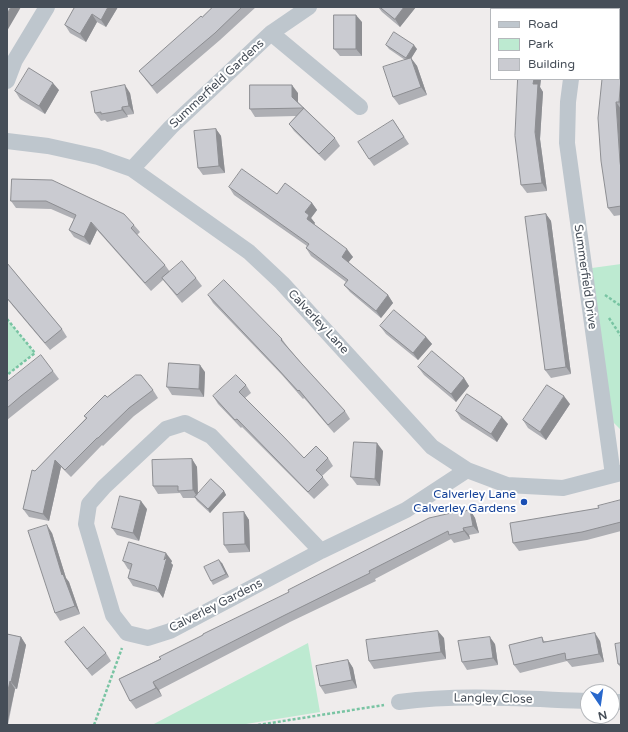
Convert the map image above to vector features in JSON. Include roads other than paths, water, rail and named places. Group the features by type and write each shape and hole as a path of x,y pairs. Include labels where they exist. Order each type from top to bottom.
{"street":[{"path":"7,81 15,60 47,7"},
{"name":"Summerfield Gardens","path":"132,169 171,127 271,33 309,7"},
{"path":"271,33 360,107"},
{"name":"Summerfield Drive","path":"571,80 568,102 567,144 617,474"},
{"name":"Calverley Lane","path":"7,141 48,146 98,157 132,169 249,252 282,283 432,447 467,470 508,485 563,488 617,474"},
{"name":"Calverley Gardens","path":"321,551 211,436 184,423 166,429 89,504 86,524 113,615 127,633 148,638 170,631 321,551 406,510 467,470"},
{"name":"Langley Close","path":"399,702 428,698 463,697 580,701"}],"place":[{"name":"Calverley Lane Calverley Gardens","path":"524,502"}]}
